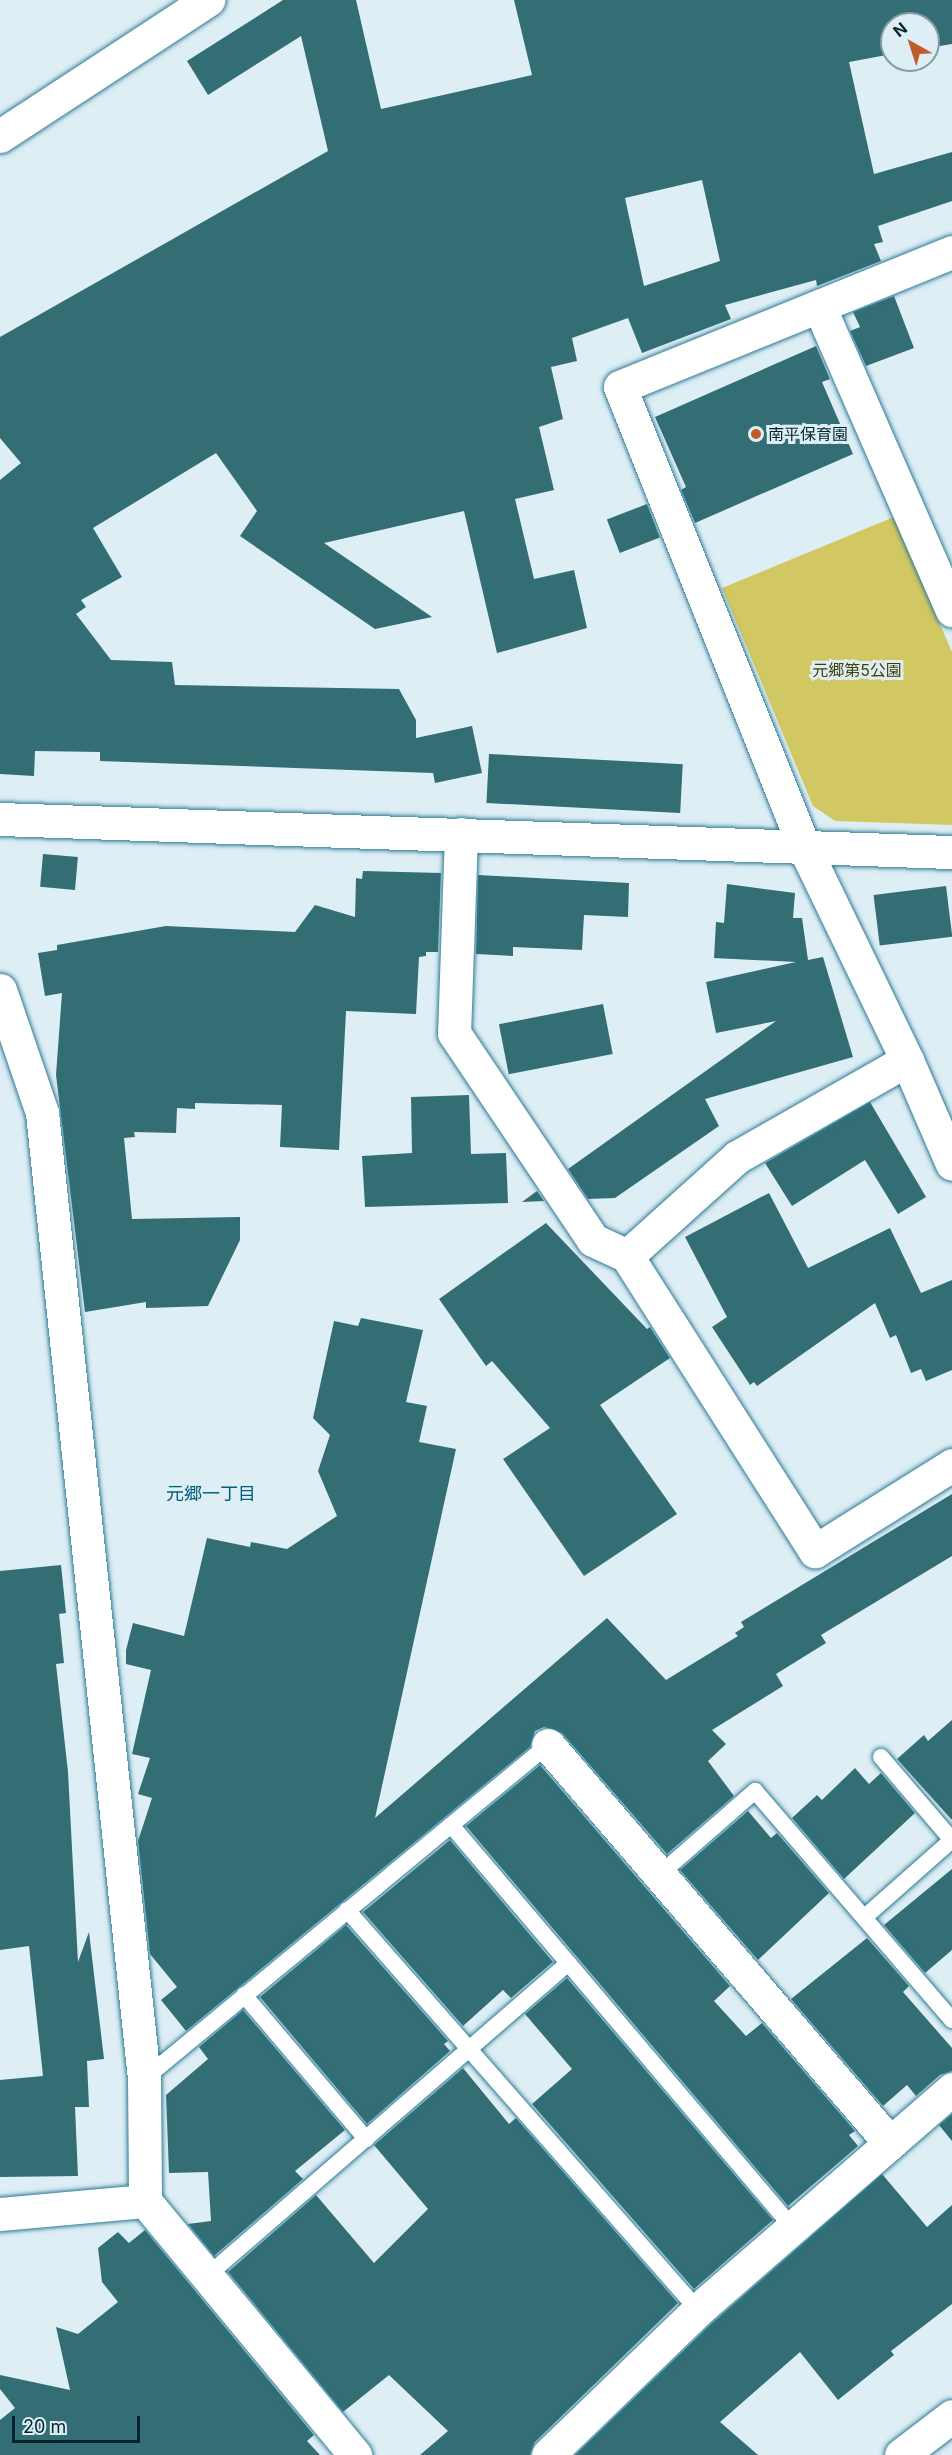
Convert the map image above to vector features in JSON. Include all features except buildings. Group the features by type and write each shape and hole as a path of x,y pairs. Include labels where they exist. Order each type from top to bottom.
{"street":[{"path":"0,136 208,0"},
{"path":"952,252 620,387 804,845 907,1060 952,1164"},
{"path":"819,306 952,610"},
{"path":"0,819 804,845 952,852"},
{"path":"461,834 454,1033 593,1240 627,1256 815,1551 952,1465"},
{"path":"0,990 42,1113 144,2079 145,2201 355,2455"},
{"path":"627,1256 737,1157 907,1060"},
{"path":"548,1745 890,2143"},
{"path":"548,2455 698,2310 952,2089"},
{"path":"0,2214 145,2201"},
{"path":"901,2455 952,2416"}],"lane":[{"path":"144,2079 548,1745"},
{"path":"866,1916 952,1840 881,1757"},
{"path":"659,1875 755,1791 866,1916 952,2020"},
{"path":"451,1826 793,2228"},
{"path":"347,1910 698,2310"},
{"path":"207,2276 568,1963"},
{"path":"244,1995 366,2139"}],"green space":[{"name":"元郷第5公園","path":"894,517 952,652 952,825 835,821 813,806 722,588"}],"place":[{"name":"南平保育園","path":"756,434"}],"district":[{"name":"元郷一丁目","path":"211,1494"}]}
